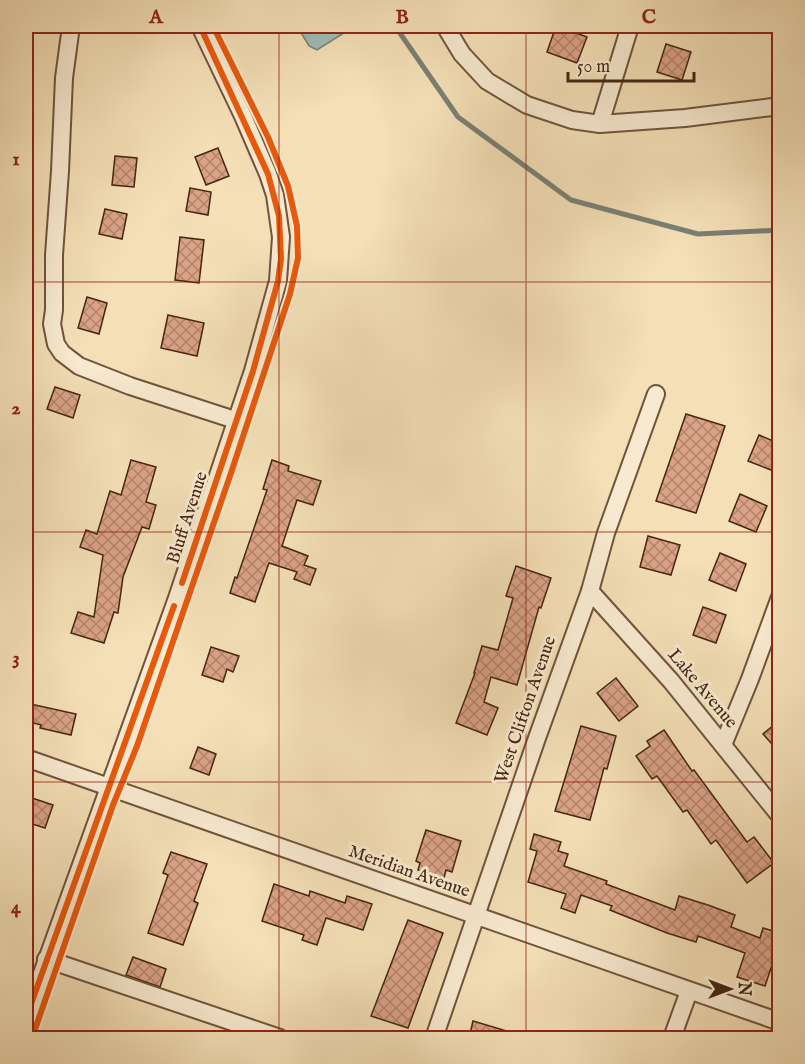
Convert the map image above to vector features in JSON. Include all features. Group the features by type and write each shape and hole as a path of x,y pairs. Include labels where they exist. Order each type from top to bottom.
{"street":[{"path":"71,26 64,78 53,334 62,353 84,368 141,390 236,420"},
{"name":"Bluff Avenue","path":"26,1018 176,601 256,360 278,280 281,259 280,227 275,195 268,174 200,26"},
{"path":"445,26 462,54 487,81 506,94 549,113 572,120 600,124 727,114 780,106"},
{"path":"600,124 630,26"},
{"name":"West Clifton Avenue","path":"434,1038 508,819 590,591 606,533 656,394"},
{"name":"Lake Avenue","path":"590,591 671,681 780,816"},
{"path":"723,745 780,597"},
{"name":"Meridian Avenue","path":"26,758 780,1022"},
{"path":"46,959 280,1038"},
{"path":"672,1038 689,991"}],"water":[{"path":"297,26 355,26 317,50 309,46"}],"building":[{"path":"556,26 587,37 577,63 547,52"},
{"path":"666,44 691,52 682,80 657,72"},
{"path":"218,148 229,176 206,185 195,157"},
{"path":"115,156 137,158 134,187 112,185"},
{"path":"190,188 211,192 208,215 186,211"},
{"path":"105,209 127,214 122,239 99,234"},
{"path":"180,237 204,240 199,283 175,280"},
{"path":"87,297 107,303 99,334 78,328"},
{"path":"168,315 204,323 197,356 161,348"},
{"path":"55,387 80,395 73,418 47,409"},
{"path":"686,414 725,426 696,513 656,501"},
{"path":"759,435 780,444 780,464 776,472 748,461"},
{"path":"131,460 156,467 146,502 156,505 149,529 142,527 123,577 118,613 114,612 104,643 71,633 78,612 94,617 103,555 80,547 86,530 97,534 110,491 121,495"},
{"path":"272,460 289,466 288,471 321,481 313,505 297,500 282,546 308,556 304,565 316,569 310,585 294,579 297,572 269,563 255,602 230,593 267,490 263,489"},
{"path":"740,494 767,506 756,532 729,521"},
{"path":"648,536 680,545 671,575 640,567"},
{"path":"720,553 746,564 736,591 709,580"},
{"path":"516,566 551,578 541,608 539,607 517,685 491,677 484,702 498,708 487,735 456,723 475,673 482,646 498,650 513,598 506,596"},
{"path":"703,607 726,615 716,643 693,635"},
{"path":"211,647 239,656 233,672 227,669 223,682 202,675"},
{"path":"616,678 638,706 619,721 597,693"},
{"path":"26,703 76,714 71,735 40,728 41,725 26,721"},
{"path":"780,720 780,753 763,734"},
{"path":"581,726 616,736 607,769 604,768 590,820 555,811"},
{"path":"664,730 692,771 694,770 747,842 754,837 774,863 747,883 716,840 711,844 687,810 683,812 657,776 652,779 636,756 650,746 647,741"},
{"path":"198,747 216,754 209,775 190,768"},
{"path":"26,796 53,805 45,828 26,822"},
{"path":"426,830 461,841 452,872 446,870 444,878 418,870 420,863 416,861"},
{"path":"534,834 561,842 558,851 568,854 564,866 607,881 606,884 675,910 679,896 708,905 735,915 731,927 760,938 763,928 780,933 780,941 765,986 737,977 745,953 698,936 696,942 667,933 610,910 612,906 581,895 575,913 561,908 566,894 528,882 537,851 530,849"},
{"path":"171,852 207,864 194,901 198,903 183,945 148,933 168,875 163,873"},
{"path":"274,884 309,896 310,891 345,903 347,896 372,904 363,930 326,918 317,945 302,940 304,935 262,921"},
{"path":"408,920 443,933 408,1028 371,1016"},
{"path":"133,957 166,969 160,987 126,975"},
{"path":"473,1021 520,1035 520,1038 469,1038"}],"waterway":[{"path":"395,26 458,117 571,200 698,234 780,230"}],"cycle path":[{"path":"182,583 253,371 278,281 281,259 279,216 268,174 200,26"},
{"path":"32,1038 113,805 137,746 230,476 290,294 298,258 297,226 288,186 268,137 213,26"},
{"path":"26,1018 174,606"}]}
